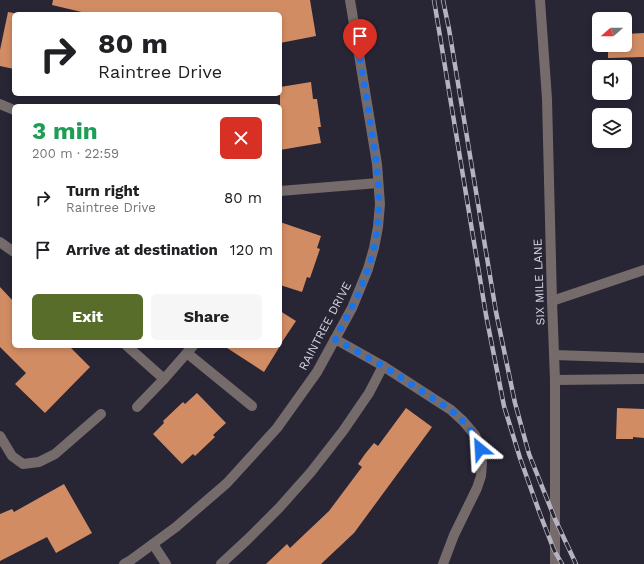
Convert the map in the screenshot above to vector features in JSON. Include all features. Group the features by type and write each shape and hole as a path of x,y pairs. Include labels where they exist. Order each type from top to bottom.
{"street":[{"name":"RAINTREE DRIVE","path":"124,564 176,527 227,483 277,428 317,372 352,308 368,270 378,227 380,204 376,157 350,0"},
{"name":"SIX MILE LANE","path":"540,0 547,99 555,380 555,564"},
{"path":"0,104 12,109"},
{"path":"282,190 378,183"},
{"path":"0,242 12,251"},
{"path":"552,300 644,270"},
{"path":"335,339 383,366 451,410 475,435 480,449 482,462 481,476 477,488 454,535 443,564"},
{"path":"128,348 164,379"},
{"path":"137,407 190,349 252,406"},
{"path":"554,355 644,358"},
{"path":"220,564 279,508 310,472 343,431 369,394 383,366"},
{"path":"555,380 644,379"},
{"path":"0,436 12,456 23,464 39,462 55,454 101,414"},
{"path":"153,544 166,564"}],"building":[{"path":"53,0 310,0 316,36 282,43 282,12 82,12 52,5"},
{"path":"8,12 12,13 12,69 0,66 0,50"},
{"path":"644,33 644,57 608,58 608,52 632,52 632,34"},
{"path":"311,82 313,99 317,99 321,127 318,127 321,143 282,150 282,104 280,104 280,96 282,96 282,87"},
{"path":"282,223 321,236 317,248 320,249 310,278 307,277 302,292 282,286"},
{"path":"0,287 12,300 12,348 71,348 90,367 45,413 15,384 26,373 0,347"},
{"path":"282,312 296,321 282,342"},
{"path":"227,348 279,348 264,372"},
{"path":"197,393 226,423 213,435 215,437 195,456 193,454 182,464 153,434 164,423 163,421 183,402 185,404"},
{"path":"406,408 432,427 354,533 321,564 266,564 287,544 290,548 329,511 362,467 358,464 365,454 374,443 378,446"},
{"path":"617,408 644,409 644,438 633,437 633,439 616,439"},
{"path":"64,484 92,533 56,553 47,537 0,561 0,514 12,509 14,512"}],"railway":[{"path":"434,0 486,315 504,406 520,458 540,514 554,550 562,564"},
{"path":"443,0 496,312 515,403 529,454 555,519 576,564"}],"route":[{"path":"360,60 377,164 380,204 378,227 368,270 352,308 335,339 383,366 451,410 475,435 480,449"}]}
